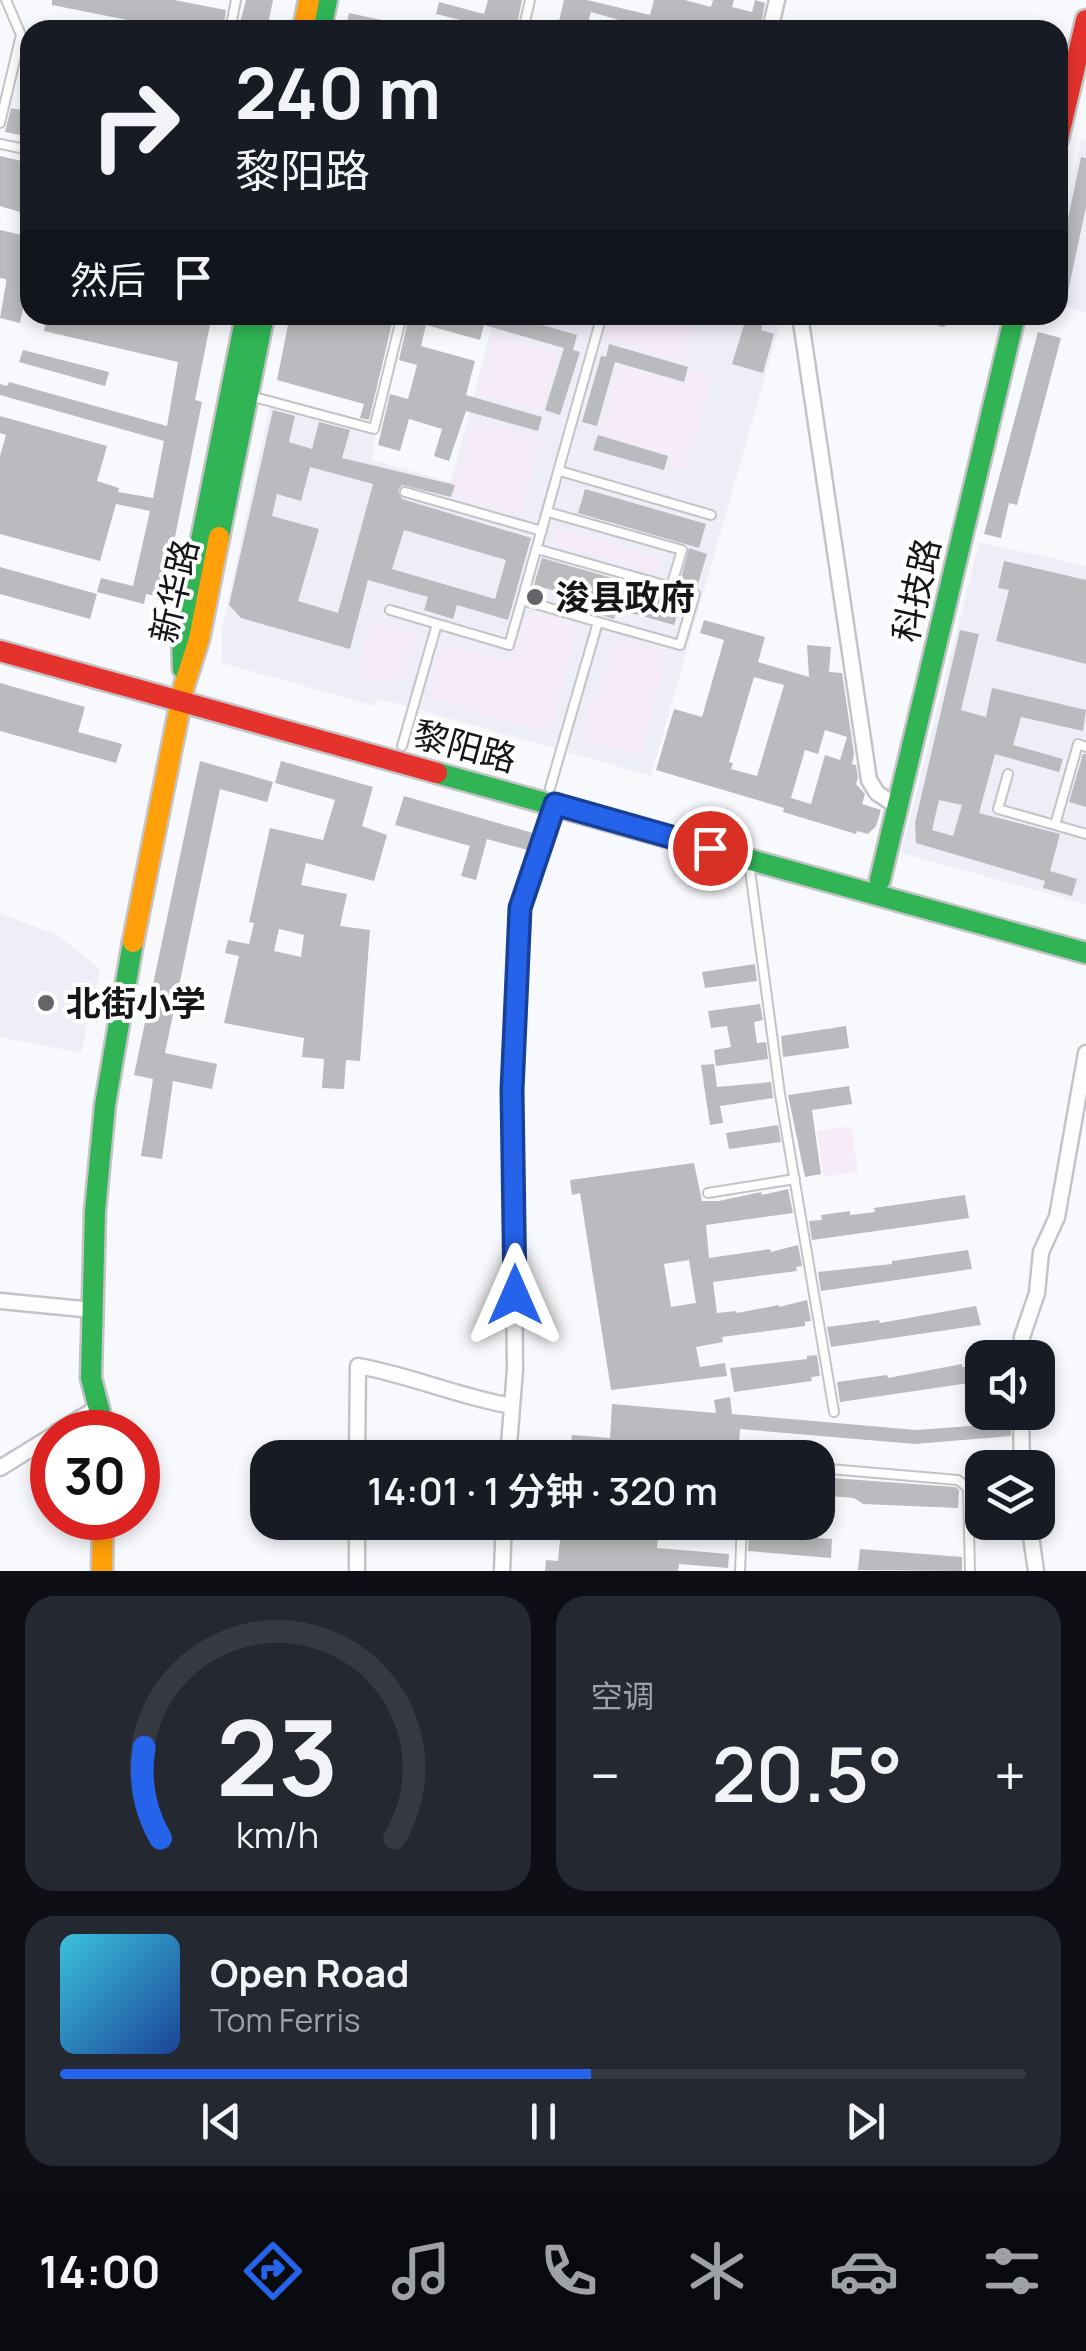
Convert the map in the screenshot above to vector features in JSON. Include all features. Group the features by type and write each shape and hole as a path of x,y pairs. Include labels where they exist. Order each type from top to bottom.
{"main road":[{"path":"1068,96 1086,20"},
{"name":"新华路","path":"182,693 182,635 244,325"},
{"name":"新华路","path":"182,693 199,639 262,325"},
{"name":"科技路","path":"880,880 1014,325"},
{"name":"黎阳路","path":"0,635 182,693 552,796 1086,937"},
{"name":"黎阳路","path":"0,650 402,746 748,858 1086,953"},
{"path":"100,1410 91,1378 95,1212 105,1105 182,693"},
{"path":"102,1571 103,1540"}],"street":[{"path":"801,325 869,780 877,793 898,807"},
{"path":"509,1440 515,1222 512,1090 520,908 552,796"},
{"path":"1022,1340 1037,1294 1040,1252 1057,1217 1086,1052"},
{"path":"0,1300 93,1310"},
{"path":"357,1440 358,1366 512,1406"},
{"path":"94,1410 99,1407"},
{"path":"0,1468 30,1449"},
{"path":"356,1571 357,1540"},
{"path":"502,1571 503,1540"},
{"path":"1032,1540 1036,1571"}],"lane":[{"path":"6,0 20,32"},
{"path":"0,123 20,39"},
{"path":"248,395 374,429 400,325"},
{"path":"390,610 509,644 599,325"},
{"path":"560,471 711,514"},
{"path":"405,492 542,532"},
{"path":"548,512 682,550 671,588"},
{"path":"522,600 680,646 695,594 537,548"},
{"path":"552,796 598,622"},
{"path":"402,746 437,624"},
{"path":"1055,825 1078,744 1086,747"},
{"path":"1008,774 998,809 1086,834"},
{"path":"748,858 834,1412"},
{"path":"708,1193 795,1179"},
{"path":"835,1469 958,1480 968,1488 970,1571"},
{"path":"740,1571 741,1540"}],"shaded area":[{"path":"1081,140 1086,141 1086,313 1068,307 1068,206"},
{"name":"浚县政府","path":"492,325 778,325 651,776 377,698 375,706 222,663 222,630 270,406 376,433 372,460 451,482"},
{"path":"603,325 694,325 683,361 600,337"},
{"path":"494,335 559,354 542,412 477,393"},
{"path":"619,365 684,384 689,369 713,376 686,470 667,464 669,454 599,434"},
{"path":"473,420 542,440 520,516 451,496"},
{"path":"559,528 658,557 662,561 660,571 654,573 555,544 552,535"},
{"path":"979,542 1086,566 1086,904 901,853"},
{"path":"537,613 572,623 577,631 551,728 543,731 432,699 429,687 441,646 451,645 510,661 522,620"},
{"path":"370,620 418,633 407,674 388,684 357,675"},
{"path":"619,638 669,652 641,756 588,741 581,735 589,702 598,690"},
{"name":"北街小学","path":"0,914 56,934 100,969 81,1053 0,1037"},
{"path":"851,1126 858,1172 824,1177 817,1131"}],"building":[{"path":"52,0 174,0 226,10 224,20 128,20 52,5"},
{"path":"246,0 273,0 269,20 241,20"},
{"path":"488,0 522,0 518,20 460,20 436,14 439,2 484,14"},
{"path":"564,0 587,0 650,15 654,0 685,0 711,7 713,0 734,0 732,7 752,12 755,0 765,3 762,20 619,20 591,12 589,20 559,20"},
{"path":"349,13 381,20 347,20"},
{"path":"11,108 20,110 20,135 5,132"},
{"path":"0,156 20,161 20,212 0,206"},
{"path":"1081,157 1086,158 1086,207 1068,291 1068,219"},
{"path":"0,230 20,235 20,323 0,318 6,279 0,278"},
{"path":"46,325 210,325 195,400 202,402 169,567 177,568 171,599 146,594 144,604 97,592 101,578 133,586 150,511 116,504 100,561 0,534 0,456 6,435 0,433 0,416 107,446 97,481 119,488 118,492 153,498 164,441 0,395 0,384 7,386 9,382 167,426 178,362 44,331"},
{"path":"288,325 392,325 369,420 360,418 364,404 277,380"},
{"path":"407,325 426,325 421,346 475,361 466,395 542,417 538,431 466,411 449,461 434,456 442,429 409,419 400,451 378,445 390,394 408,399 417,365 399,360"},
{"path":"426,325 484,325 480,340"},
{"path":"484,325 542,325 577,335 573,350 580,352 560,415 545,410 564,348"},
{"path":"744,325 762,325 761,330 774,334 763,373 732,364"},
{"path":"1038,332 1061,338 1017,505 1009,503 1001,538 984,534"},
{"path":"609,344 688,367 684,382 615,362 597,426 582,422 601,356 606,357"},
{"path":"23,350 109,372 105,386 19,362"},
{"path":"273,410 295,416 289,442 312,449 319,422 350,430 342,458 455,485 451,497 402,485 398,491 402,499 531,538 508,620 457,605 453,619 424,610 428,597 368,580 350,649 241,618 229,605","holes":["310,467 373,484 338,613 298,601 319,529 272,516 277,494 301,501","404,530 506,560 495,599 392,569"]},
{"path":"598,435 668,456 664,470 593,450"},
{"path":"585,489 706,524 699,548 578,513"},
{"path":"689,548 707,554 697,587 680,582"},
{"path":"542,558 682,598 674,625 617,609 614,619 588,611 591,601 534,585"},
{"path":"1004,561 1086,580 1086,664 996,641 1009,590 998,588"},
{"path":"0,567 97,594 90,619 0,594"},
{"path":"704,620 765,637 758,662 809,677 807,645 831,647 829,672 842,673 854,754 852,764 856,765 856,784 865,794 862,804 881,810 876,826 868,834 856,834 783,812 784,808 656,770 674,709 702,717 724,640 700,633","holes":["754,677 784,685 757,776 731,769 733,763 729,762","825,730 847,737 840,760 825,755 811,804 791,798 805,750 818,754"]},
{"path":"960,630 979,634 961,710 986,717 992,688 1086,710 1083,731 1021,717 1013,745 1063,759 1059,772 995,754 979,813 1060,834 1050,871 1077,879 1072,896 1043,888 1045,881 916,843 915,823","holes":["939,800 962,805 953,836 932,830"]},
{"path":"0,683 85,707 78,732 122,744 116,763 0,731"},
{"path":"1086,754 1086,807 1069,802"},
{"path":"200,761 273,782 267,802 220,789 165,1053 217,1064 212,1089 173,1081 162,1159 141,1156 153,1079 134,1075"},
{"path":"281,761 373,787 362,826 387,835 374,881 306,863 301,885 347,894 340,926 370,930 360,1061 346,1060 344,1089 322,1088 324,1059 302,1057 304,1038 224,1023 239,956 225,953 228,940 249,944 254,923 249,922 270,828 323,840 335,800 275,783","holes":["279,929 304,935 301,957 274,951"]},
{"path":"404,796 533,833 528,850 487,839 476,880 461,876 470,846 395,825"},
{"path":"755,964 757,981 705,988 702,972"},
{"path":"760,1004 763,1020 754,1022 757,1043 766,1042 768,1059 716,1066 714,1050 731,1047 727,1026 711,1028 708,1011"},
{"path":"846,1026 849,1048 783,1057 781,1036"},
{"path":"714,1064 717,1087 771,1082 773,1098 720,1106 723,1123 710,1125 701,1065"},
{"path":"849,1086 852,1104 812,1110 821,1174 805,1177 788,1095"},
{"path":"778,1125 781,1142 729,1149 726,1133"},
{"path":"694,1163 702,1201 788,1189 793,1213 706,1225 709,1258 770,1249 771,1252 798,1245 802,1266 796,1267 797,1271 713,1282 717,1313 807,1300 811,1321 805,1322 805,1326 722,1337 723,1342 696,1347 700,1367 725,1363 727,1376 611,1390 580,1193 572,1195 570,1180","holes":["689,1260 696,1303 671,1307 664,1264"]},
{"path":"965,1195 969,1218 812,1240 809,1221 822,1220 821,1215 875,1212 874,1208"},
{"path":"968,1250 972,1269 821,1291 818,1272"},
{"path":"976,1306 981,1325 831,1347 827,1327 879,1320 880,1323"},
{"path":"817,1355 820,1376 811,1377 812,1381 734,1392 730,1368"},
{"path":"962,1364 965,1367 965,1384 840,1402 837,1382 887,1375 888,1378"},
{"path":"730,1397 732,1414 916,1430 965,1426 965,1430 1011,1430 1011,1436 915,1444 740,1429 739,1440 571,1440 572,1435 610,1438 612,1404 716,1413 714,1400"},
{"path":"835,1478 959,1490 958,1508 863,1504 854,1498 835,1496"},
{"path":"560,1540 658,1540 657,1548 729,1554 728,1568 679,1564 678,1571 545,1571 546,1560 558,1561"},
{"path":"749,1540 832,1540 831,1558 748,1551"},
{"path":"860,1549 962,1557 962,1571 858,1570"}],"traffic: fast":[{"path":"323,20 327,0"},
{"path":"183,669 182,635 244,325"},
{"path":"219,537 262,325"},
{"path":"880,880 1013,325"},
{"path":"437,773 1086,953"},
{"path":"99,1410 91,1378 95,1211 105,1105 133,942"}],"traffic: slow":[{"path":"305,20 309,0"},
{"path":"133,942 184,686 199,639 219,537"},
{"path":"102,1571 103,1540"}],"traffic: jam":[{"path":"1068,96 1086,20"},
{"path":"0,651 437,773"}],"place":[{"name":"浚县政府","path":"535,597"},
{"name":"北街小学","path":"46,1003"}],"route":[{"path":"515,1295 512,1090 520,908 555,804 710,848"}]}
